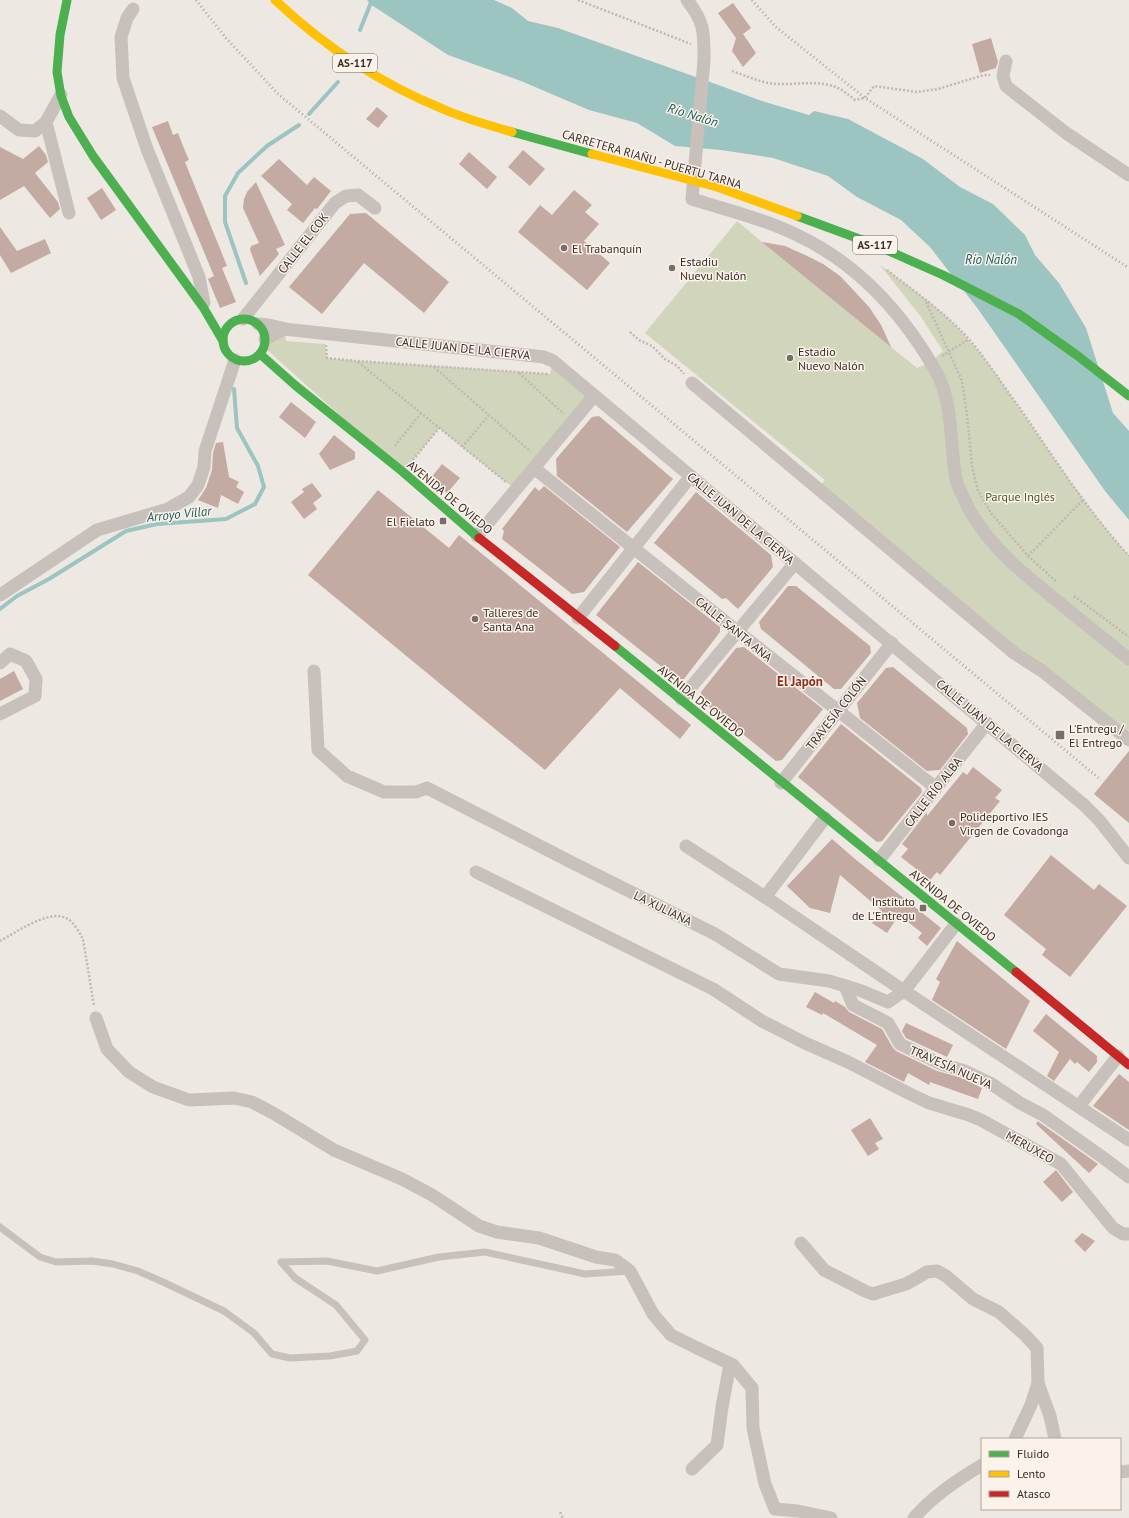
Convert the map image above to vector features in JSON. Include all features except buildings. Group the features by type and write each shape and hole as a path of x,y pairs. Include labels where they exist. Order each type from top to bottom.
{"street":[{"path":"67,0 59,35 57,69 60,95 68,115 86,146 189,288 218,331 226,352 235,360 248,361 260,354 264,347 265,339 264,334 258,324 253,321 243,319 223,322"},
{"name":"CARRETERA RIAÑU - PUERTU TARNA","path":"275,0 309,30 353,62 399,89 445,110 512,132 717,187 873,244 943,275 1019,314 1078,356 1129,396"},
{"path":"687,0 698,14 703,28 704,56 692,199 772,224 796,234 819,246 846,264 878,294 908,328 941,382 946,400 956,480 968,508 983,530 1021,572 1129,659"},
{"path":"133,9 127,18 121,37 123,78 147,149 199,277 204,303"},
{"path":"1006,61 1003,76 1006,86 1066,133 1129,175"},
{"path":"0,116 19,130 35,131 46,122 60,95"},
{"path":"46,122 69,213"},
{"name":"CALLE EL COK","path":"243,319 335,203 346,196 358,195 375,208"},
{"path":"189,288 223,322 225,331 223,341"},
{"name":"CALLE JUAN DE LA CIERVA","path":"258,324 267,324 284,329 544,357 553,362 892,643 1084,805 1099,820 1128,855"},
{"path":"265,339 284,329"},
{"name":"AVENIDA DE OVIEDO","path":"260,354 385,459 403,472 477,536 681,699 781,783 879,860 1129,1065"},
{"path":"0,595 97,530 168,509 189,497 198,485 204,467 204,451 235,360"},
{"path":"692,383 1014,653 1042,671 1129,740"},
{"path":"477,536 594,396"},
{"name":"CALLE SANTA ANA","path":"538,464 634,548 936,788"},
{"path":"578,618 691,476"},
{"path":"681,699 794,563"},
{"name":"TRAVESÍA COLÓN","path":"781,783 892,643"},
{"path":"0,662 10,654 26,662 36,679 35,696 0,714"},
{"name":"LA XULIANA","path":"314,671 318,750 347,776 384,792 416,792 427,788 562,858 715,934 779,974 830,981 859,990 888,1002 904,991"},
{"name":"CALLE RÍO ALBA","path":"879,860 987,723"},
{"path":"765,897 825,818"},
{"path":"686,846 1129,1140"},
{"name":"MERUXEO","path":"476,872 713,989 762,1021 805,1043 848,1062 929,1103 981,1120 1061,1164 1113,1228 1123,1234 1129,1234"},
{"path":"904,991 956,924"},
{"name":"TRAVESÍA NUEVA","path":"845,986 853,1005 888,1024 900,1044 941,1064 965,1071 990,1083 1020,1103 1043,1114 1106,1159 1129,1178"},
{"path":"96,1018 107,1049 129,1072 153,1086 189,1100 234,1098 252,1102 334,1150 402,1179 432,1195 479,1226 497,1232 539,1238 596,1257 615,1260 630,1271 653,1314 671,1334 730,1364 752,1388 754,1428 765,1484 776,1509 798,1511 831,1518"},
{"path":"1079,1106 1118,1056"},
{"path":"801,1243 824,1270 873,1294 906,1284 927,1272 937,1271 946,1276 973,1299 999,1312 1036,1348 1038,1383 1050,1416 1055,1438"},
{"path":"692,1469 717,1445 730,1364"},
{"path":"1015,1438 1031,1405 1038,1383"},
{"path":"914,1518 925,1505 960,1478 981,1466"}],"lane":[{"path":"0,1227 40,1257 56,1262 92,1261 113,1264 138,1271 163,1282 224,1311 254,1333 272,1354 290,1358 330,1356 357,1351 365,1340 336,1305 296,1278 281,1262 327,1261 377,1271 438,1257 485,1252 585,1274 630,1271"}],"path":[{"path":"578,0 683,40 704,56"},
{"path":"732,71 758,81 775,84 811,83 828,85 839,89 855,100 865,98 874,86 917,92 938,89 984,75 1003,76"},
{"path":"886,270 950,320 969,340 991,367 1083,500 1110,536 1129,556"},
{"path":"925,299 962,381 972,466 978,490 991,513 1028,556 1058,582"},
{"path":"630,332 639,340 652,346 665,359 677,366 692,383"},
{"path":"950,352 969,340"},
{"path":"319,344 326,344 327,358 357,361 550,374 553,362"},
{"path":"357,361 516,490"},
{"path":"434,366 538,464"},
{"path":"519,372 572,422"},
{"path":"385,459 421,414"},
{"path":"462,447 488,416"},
{"path":"403,472 439,428"},
{"path":"1028,556 1083,500"},
{"path":"1069,592 1129,637"},
{"path":"0,941 33,923 51,916 65,917 78,930 83,940 96,1018"},
{"path":"560,1512 563,1518"}],"green space":[{"name":"Parque Inglés","path":"737,221 762,242 785,247 805,255 823,264 840,276 869,307 881,325 891,347 917,368 931,362 943,351 921,317 880,265 948,318 988,363 1057,463 1099,520 1129,556 1129,730 1124,736 818,489 825,480 645,333"},
{"path":"284,329 286,341 325,344 327,358 550,374 553,361 594,396 516,490 439,428 403,472 264,347 265,339"}],"water":[{"name":"Río Nalón","path":"367,0 494,0 512,8 528,21 558,28 765,102 809,115 814,111 848,119 923,159 960,187 993,204 1025,235 1035,255 1059,283 1086,328 1113,413 1129,431 1129,520 1105,491 978,309 930,247 901,220 857,197 828,176 773,158 721,150 675,146 637,123 589,110 521,81 448,55 370,4"}],"waterway":[{"name":"Arroyo Villar","path":"360,30 372,0"},
{"name":"Arroyo Villar","path":"309,114 338,82"},
{"name":"Arroyo Villar","path":"246,283 225,222 225,196 238,173 267,146 299,125"},
{"name":"Arroyo Villar","path":"0,609 17,596 49,579 126,531 157,524 226,519 255,504 264,487 258,466 237,428 234,389"}],"railway":[{"path":"196,0 226,38 278,94 1101,780"},
{"path":"752,0 776,27 865,98 1129,268"}],"traffic: fast":[{"path":"67,0 60,35 57,72 61,96 69,117 93,156 203,307 223,341"},
{"path":"512,132 592,154"},
{"path":"797,216 873,244 943,275 1019,314 1078,356 1129,396"},
{"path":"240,319 248,319 256,322 262,328 265,340 262,352 256,358 248,361 240,361 232,358 226,352 223,344 223,336 226,328 232,322 240,319"},
{"path":"260,354 296,386 403,472 479,538"},
{"path":"615,646 1016,972"}],"traffic: slow":[{"path":"275,0 333,48 397,88 451,113 512,132"},
{"path":"592,154 717,187 797,216"}],"traffic: jam":[{"path":"479,538 615,646"},
{"path":"1016,972 1129,1065"}],"place":[{"name":"El Trabanquín","path":"564,248"},
{"name":"Estadiu Nuevu Nalón","path":"672,268"},
{"name":"Estadio Nuevo Nalón","path":"790,358"},
{"name":"El Fielato","path":"443,521"},
{"name":"Talleres de Santa Ana","path":"475,619"},
{"name":"L'Entregu / El Entrego","path":"1060,735"},
{"name":"Polideportivo IES Virgen de Covadonga","path":"952,823"},
{"name":"Instituto de L'Entregu","path":"923,908"}],"district":[{"name":"El Japón","path":"800,681"}]}
